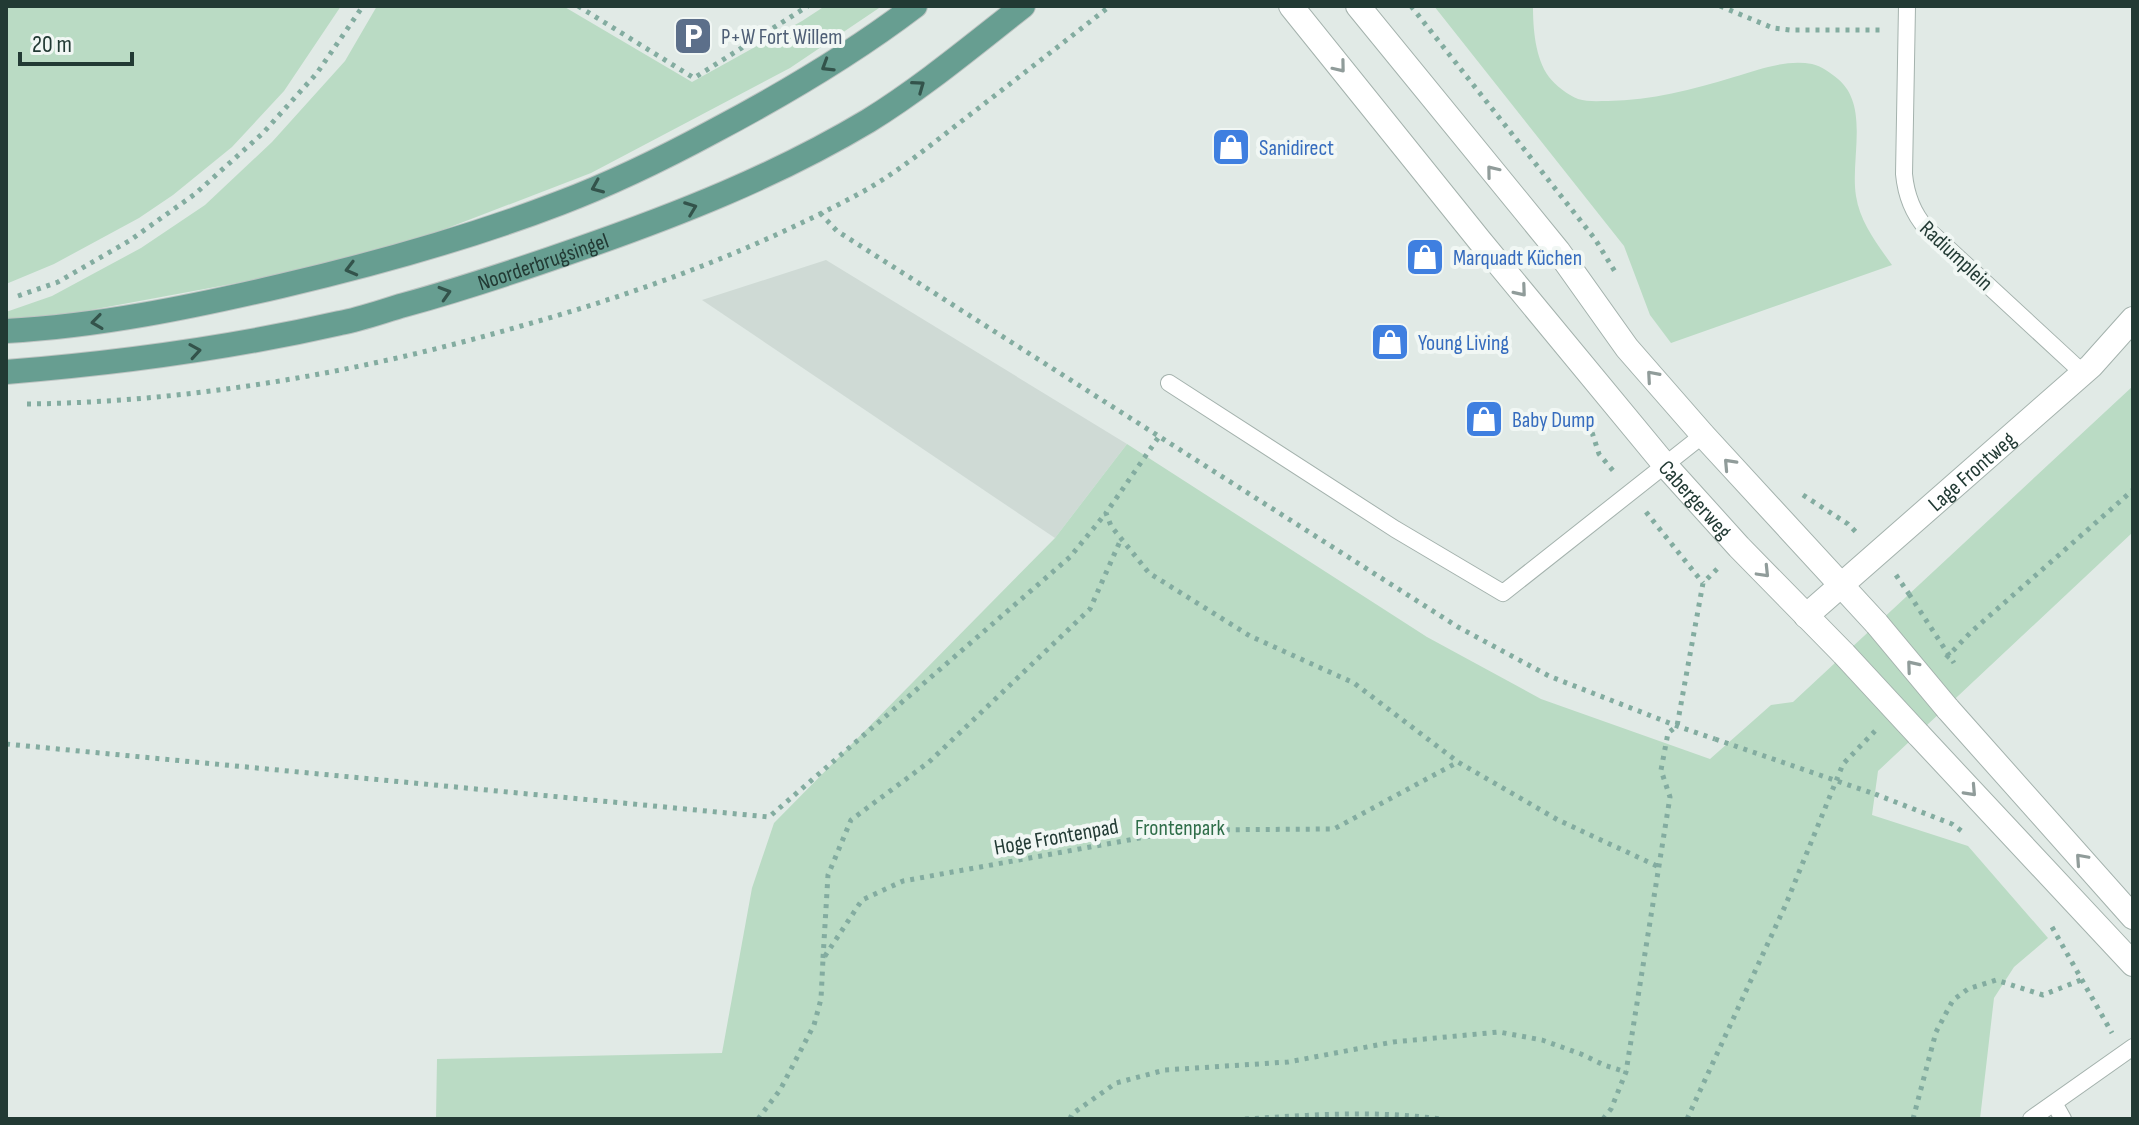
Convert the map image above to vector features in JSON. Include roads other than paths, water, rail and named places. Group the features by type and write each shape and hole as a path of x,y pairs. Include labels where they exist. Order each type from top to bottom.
{"main road":[{"path":"6,331 39,330 133,316 240,295 384,260 536,212 659,160 752,111 831,64 915,6"},
{"name":"Noorderbrugsingel","path":"6,372 196,351 343,323 492,279 604,241 719,197 817,150 870,120 923,84 1023,6"}],"street":[{"name":"Cabergerweg","path":"1291,6 1665,465 2133,964"},
{"path":"1358,6 1558,251 1627,348 1877,624 1947,708 2133,917"},
{"name":"Lage Frontweg","path":"1806,616 2083,373 2133,319"}],"lane":[{"name":"Radiumplein","path":"1907,6 1904,174 1906,191 1917,217 2083,373"},
{"path":"1169,383 1395,529 1503,593 1703,435"},
{"path":"2031,1119 2128,1050"},
{"path":"2054,1103 2063,1119"}],"place":[{"name":"P+W Fort Willem","path":"693,36"},
{"name":"Sanidirect","path":"1231,147"},
{"name":"Marquadt Küchen","path":"1425,257"},
{"name":"Young Living","path":"1390,342"},
{"name":"Baby Dump","path":"1484,419"}],"park label":[{"name":"Frontenpark","path":"1180,827"}]}
